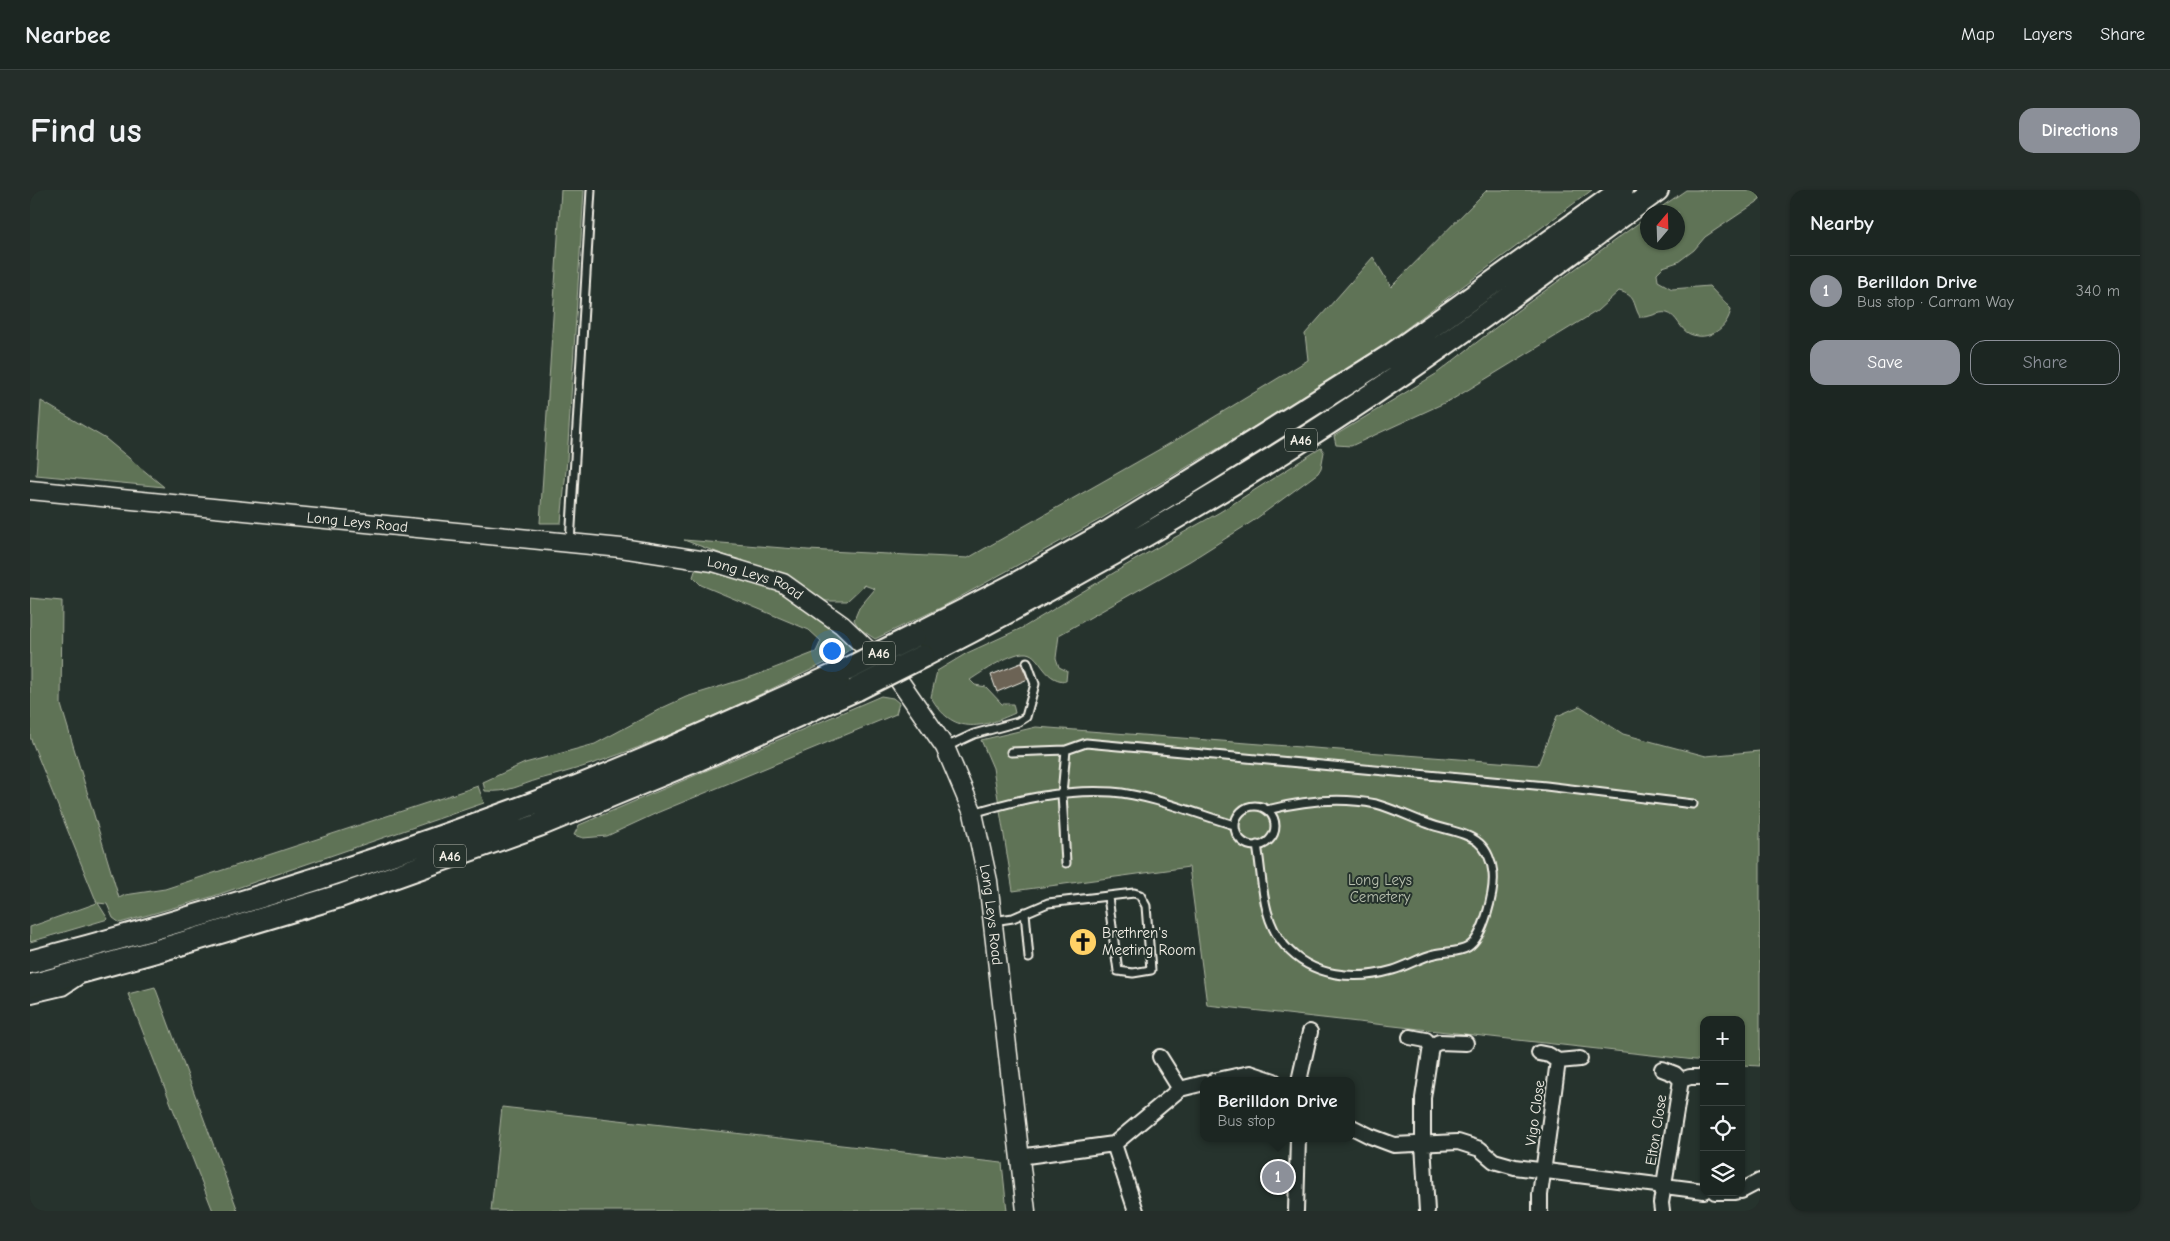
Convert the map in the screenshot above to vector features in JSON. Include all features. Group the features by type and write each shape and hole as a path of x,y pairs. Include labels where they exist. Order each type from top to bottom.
{"highway":[{"name":"A46","path":"919,646 1023,580 1110,531 1393,354 1622,190"},
{"name":"A46","path":"30,986 340,896 539,825 699,759 919,646 1047,591 1226,487 1406,372 1657,190"},
{"name":"A46","path":"30,962 141,934 336,873 524,807 851,680"}],"street":[{"name":"Long Leys Road","path":"30,490 570,543 688,557 738,568 783,583 842,625 898,679 945,747 973,813 988,882 1026,1211"},
{"path":"1300,1077 1310,1032"},
{"path":"1410,1037 1426,1040 1432,1046"},
{"path":"1427,1211 1423,1144 1424,1088 1432,1046 1439,1042 1466,1043"},
{"name":"Vigo Close","path":"1539,1053 1549,1055 1558,1061 1580,1058"},
{"path":"1160,1057 1180,1089"},
{"name":"Vigo Close","path":"1540,1211 1558,1061"},
{"name":"Elton Close","path":"1662,1070 1675,1074 1681,1080"},
{"path":"1232,1077 1250,1073 1262,1077"},
{"name":"Elton Close","path":"1681,1080 1690,1077 1700,1077"},
{"name":"Elton Close","path":"1662,1211 1664,1185 1681,1080"},
{"path":"1019,1157 1114,1144 1180,1089 1200,1084"},
{"path":"1355,1128 1370,1136 1394,1145 1458,1142 1480,1149 1494,1160 1515,1167 1700,1190"},
{"path":"1296,1211 1298,1142"},
{"path":"1114,1144 1136,1211"},
{"path":"1745,1189 1760,1181"}],"lane":[{"path":"570,543 591,190"},
{"path":"945,747 974,734 1018,722 1026,717 1035,684 1027,662"},
{"path":"1011,752 1066,750 1081,744 1096,744 1536,785 1693,804"},
{"path":"1066,750 1062,794 1066,863"},
{"path":"973,813 1023,798 1113,792 1130,795 1234,825"},
{"path":"1258,845 1265,902 1272,924 1284,946 1302,961 1321,972 1347,976 1369,976 1394,970 1435,954 1452,952 1470,946 1478,935 1486,915 1493,875 1490,859 1478,842 1376,804 1347,800 1282,806 1267,810"},
{"path":"1258,806 1267,810 1274,819 1274,832 1266,842 1258,845 1248,845 1242,842 1234,825 1236,818 1245,808 1258,806"},
{"path":"993,921 1013,918 1048,903 1134,893 1140,895 1145,900 1151,970 1133,973 1118,971 1108,897"},
{"path":"1024,912 1029,958"},
{"path":"30,999 64,991 105,965"}],"green space":[{"path":"561,190 584,190 567,460 561,523 540,523"},
{"path":"1487,190 1592,190 1388,342 1267,419 1099,520 942,607 875,639 859,628 854,620 859,608 875,589 864,585 847,601 822,601 778,575 684,540 808,550 968,558 1183,436 1308,360 1305,334 1373,257 1391,287"},
{"path":"1686,190 1760,190 1760,200 1705,237 1694,250 1678,262 1663,267 1657,273 1658,281 1672,289 1709,286 1731,309 1726,322 1716,332 1704,336 1690,334 1667,313 1640,317 1629,295 1619,291 1597,311 1453,399 1351,446 1336,445 1334,436 1436,374 1517,311 1640,222 1640,250 1685,250 1685,205 1664,205"},
{"path":"41,401 106,439 164,487 36,475"},
{"path":"1321,448 1324,452 1321,468 1318,473 1253,521 1190,561 1059,635 1056,658 1059,667 1067,671 1066,681 1058,680 1051,676 1029,654 1017,654 1003,660 970,680 975,685 986,687 1002,704 1013,704 1015,713 990,723 979,725 958,723 948,718 931,697 937,671 967,653 1024,627 1135,560 1220,512"},
{"path":"696,568 714,571 780,592 853,642 852,648 842,655 694,724 618,755 514,788 501,791 485,791 483,782 525,763 595,744 686,697 754,676 816,652 821,641 809,630 701,585 693,577"},
{"path":"30,598 62,601 61,705 119,898 125,895 165,889 478,786 484,803 211,897 120,923 113,918 107,904 98,903 108,919 30,942 30,927 97,903 30,737"},
{"path":"881,696 893,698 899,703 896,714 659,812 607,836 583,838 574,835 579,825"},
{"name":"Long Leys Cemetery","path":"1580,706 1623,734 1706,756 1760,751 1760,1066 1745,1065 1745,1016 1700,1016 1700,1061 1207,1005 1189,867 1013,891 993,768 981,740 1036,727 1538,765 1557,716"},
{"path":"155,987 238,1211 213,1211 128,994"},
{"path":"502,1107 1002,1163 1007,1211 491,1211"}],"building":[{"path":"1021,663 1028,679 997,692 991,675"}],"place":[{"name":"Brethren's Meeting Room","path":"1083,942"},
{"name":"Berilldon Drive","path":"1278,1177"}]}
